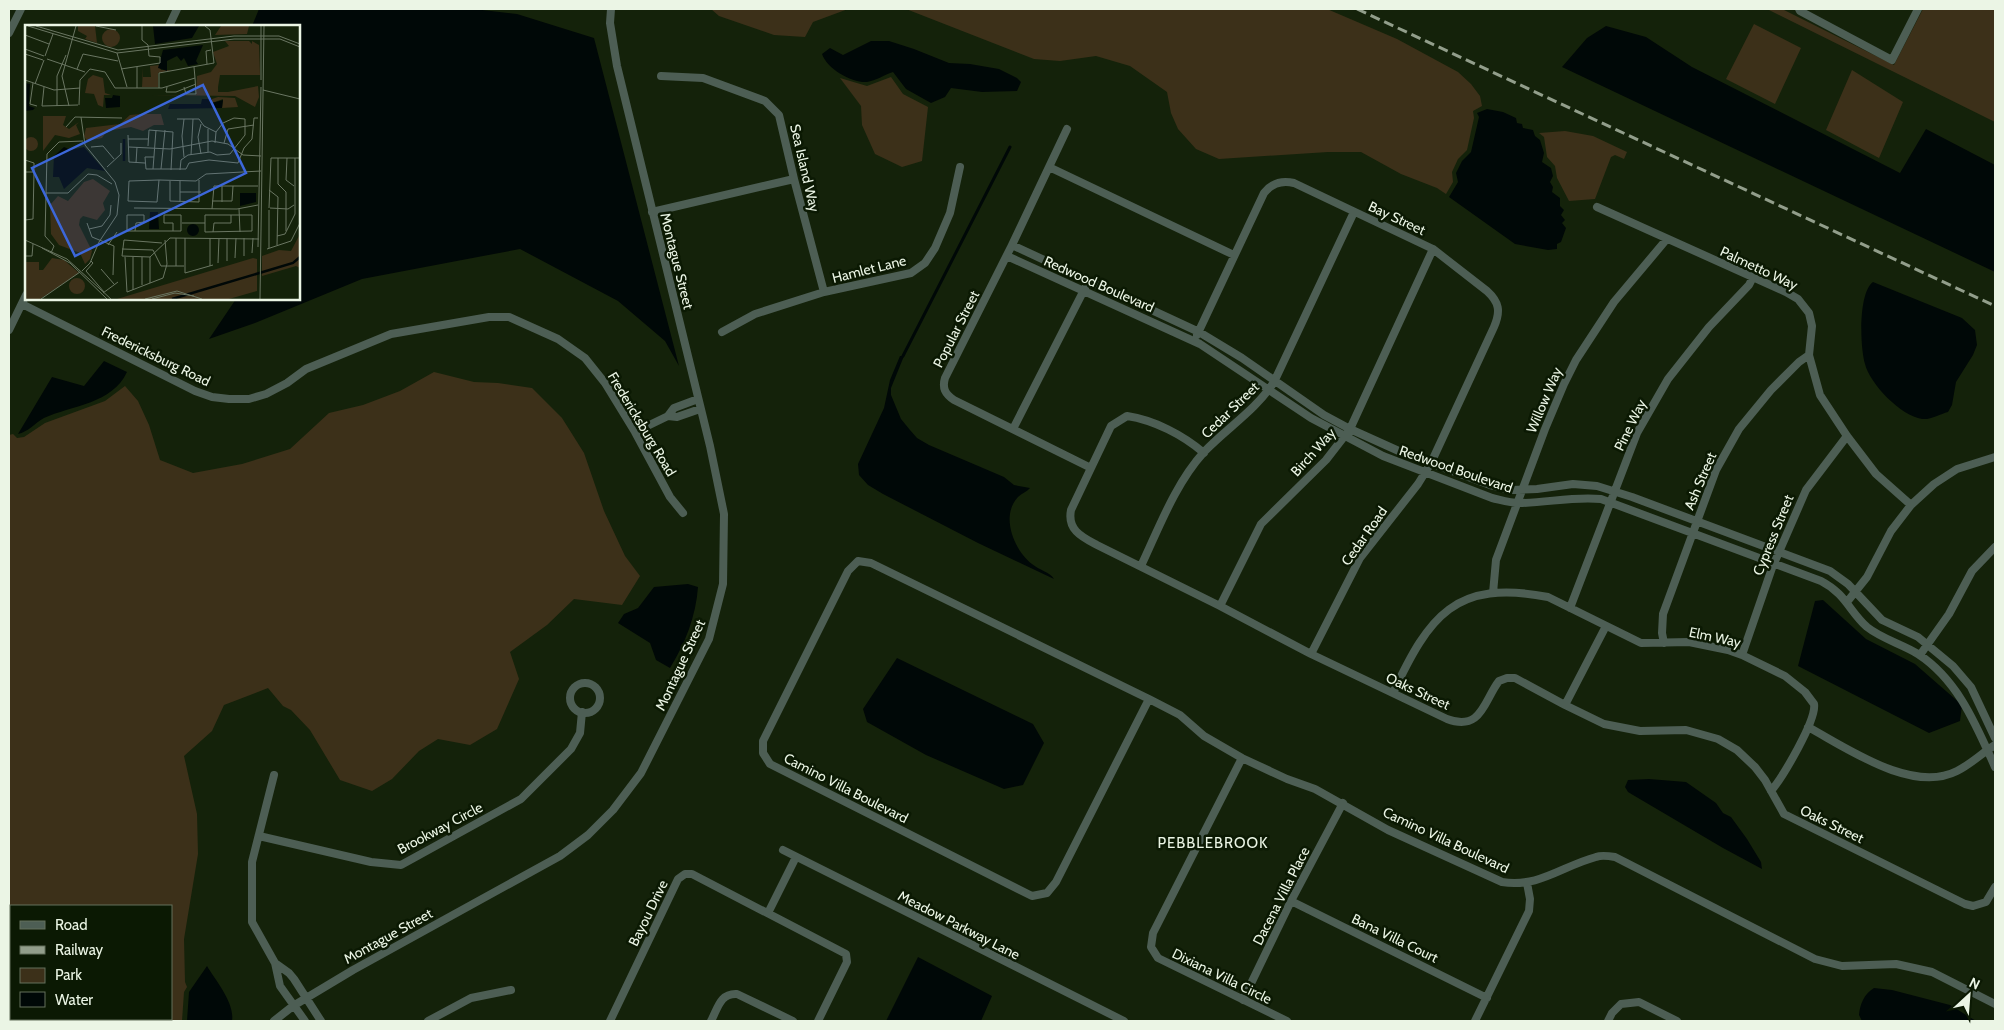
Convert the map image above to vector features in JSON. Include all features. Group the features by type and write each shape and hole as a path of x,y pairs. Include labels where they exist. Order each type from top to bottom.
{"street":[{"path":"9,34 21,9"},
{"path":"169,25 177,9"},
{"name":"Montague Street","path":"274,1021 294,1006 353,970 560,856 588,834 613,810 641,772 709,639 723,584 725,552 724,514 617,66 610,23 610,9"},
{"path":"1799,9 1892,60 1918,9"},
{"name":"Sea Island Way","path":"661,76 703,78 764,100 779,116 824,292"},
{"name":"Popular Street","path":"1067,129 1007,256 945,378 943,386 948,396 1091,468"},
{"path":"1049,167 1234,255"},
{"name":"Hamlet Lane","path":"722,332 755,314 824,292 911,273 925,263 935,248 950,213 960,168"},
{"path":"652,212 794,179"},
{"name":"Bay Street","path":"1194,341 1264,193 1276,183 1288,181 1294,183 1433,249 1487,290 1496,302 1499,311 1494,327 1431,463"},
{"name":"Palmetto Way","path":"1597,207 1666,240 1793,296 1807,308 1812,326 1810,354 1820,395 1847,436 1876,474 1911,505"},
{"name":"Cedar Street","path":"1141,566 1180,485 1204,453 1269,390 1274,382 1354,212"},
{"name":"Willow Way","path":"1493,593 1496,560 1552,411 1576,360 1614,302 1666,240"},
{"name":"Redwood Boulevard","path":"1012,245 1198,332 1242,358 1274,382 1350,429 1401,452 1490,485 1522,491 1573,484 1597,486 1830,571 1856,592 1882,620 1927,644 1953,666 1971,687 1995,738"},
{"name":"Birch Way","path":"1220,606 1261,524 1326,460 1350,429 1433,249"},
{"name":"Redwood Boulevard","path":"1007,256 1194,341 1220,356 1311,418 1383,456 1492,498 1517,503 1580,497 1611,502 1821,581 1837,591 1866,626 1876,634 1920,655 1931,664 1956,691 1995,767"},
{"name":"Pine Way","path":"1570,608 1637,433 1668,379 1709,327 1749,285 1753,277"},
{"path":"1013,429 1088,282"},
{"path":"9,330 25,297"},
{"name":"Fredericksburg Road","path":"22,304 195,391 212,397 230,399 248,399 266,394 287,383 306,369 391,334 489,317 509,317 558,340 584,358 605,383 635,432 670,497 683,513"},
{"name":"Ash Street","path":"1664,643 1661,622 1716,470 1739,429 1771,390 1798,362 1810,354"},
{"path":"635,432 668,416 674,408 698,399"},
{"path":"668,416 677,417 700,409"},
{"name":"Oaks Street","path":"1204,453 1191,442 1141,418 1127,416 1111,426 1071,510 1070,520 1073,528 1082,538 1220,606 1311,654 1455,722 1467,721 1480,714 1496,685 1499,681 1507,678 1521,681 1604,724 1640,731 1686,730 1708,735 1729,745 1746,758 1762,775 1784,814 1965,904 1973,906 1986,902 1995,886"},
{"name":"Cypress Street","path":"1742,654 1774,564 1806,490 1847,436"},
{"path":"1847,602 1875,564 1891,531 1911,505 1934,484 1958,470 1995,457"},
{"name":"Cedar Road","path":"1311,654 1360,558 1431,463"},
{"path":"1920,655 1949,614 1972,571 1995,547"},
{"name":"Camino Villa Boulevard","path":"1149,699 1056,882 1047,894 1032,896 770,764 763,754 763,741 848,572 858,561 871,564 1149,699 1180,715 1204,736 1242,758 1279,776 1315,789 1343,803 1388,830 1490,877 1514,884 1527,883 1597,856 1615,857 1815,959 1842,966 1896,964 1932,972 1995,1004"},
{"name":"Elm Way","path":"1393,694 1418,644 1444,612 1475,596 1493,593 1532,594 1548,597 1640,643 1703,644 1742,654 1785,676 1810,697 1815,708 1808,727 1781,780 1771,791"},
{"path":"1565,705 1606,626"},
{"path":"588,683 597,689 600,700 593,710 582,712 572,706 570,696 572,689 578,684 588,683"},
{"name":"Brookway Circle","path":"259,836 371,862 401,865 521,799 572,750 580,733 582,712"},
{"path":"1808,727 1890,770 1916,777 1937,776 1956,772 1995,745"},
{"name":"Dixiana Villa Circle","path":"1242,758 1153,933 1151,946 1158,958 1287,1021"},
{"path":"274,775 252,862 252,922 275,963 280,986 305,1021"},
{"name":"Dacena Villa Place","path":"1243,1000 1291,901 1343,803"},
{"name":"Meadow Parkway Lane","path":"783,850 1124,1021"},
{"path":"768,913 796,857"},
{"name":"Bayou Drive","path":"610,1021 678,879 684,874 692,874 846,954 847,962 818,1021"},
{"path":"1475,1021 1529,911 1530,899 1527,883"},
{"name":"Bana Villa Court","path":"1291,901 1487,998"},
{"path":"275,963 290,973 321,1021"},
{"path":"428,1021 471,998 511,990"},
{"path":"711,1021 723,998 729,994 737,994 793,1021"},
{"path":"1608,1021 1612,1013 1621,1004 1639,1002 1677,1021"}],"green space":[{"path":"711,9 848,9 813,22 805,37 774,35 719,16"},
{"path":"906,9 1327,9 1397,39 1458,72 1480,96 1482,106 1473,111 1474,118 1467,150 1458,159 1452,172 1453,182 1446,194 1437,188 1401,174 1361,152 1328,152 1219,159 1196,149 1178,129 1171,113 1167,92 1130,66 1096,56 1060,61 1034,59"},
{"path":"1767,9 1782,9 1894,65 1923,9 1995,9 1995,122"},
{"path":"1754,24 1801,48 1775,104 1726,79"},
{"path":"1852,70 1903,102 1879,158 1826,130"},
{"path":"891,77 903,94 928,107 922,161 902,167 875,154 862,125 861,106 840,78 867,86"},
{"path":"1565,131 1593,136 1627,152 1624,159 1615,155 1611,157 1595,199 1569,201 1557,178 1555,166 1547,157 1544,137 1539,133"},
{"path":"434,372 474,382 532,388 562,418 584,453 604,511 625,556 640,576 622,605 574,599 547,625 510,652 519,679 497,729 470,745 438,739 419,751 392,779 372,791 340,780 310,730 291,710 283,706 268,688 224,705 212,731 184,756 197,814 198,854 184,939 185,982 187,987 184,992 182,1021 66,1021 172,1020 172,905 10,905 9,958 9,435 13,434 17,438 24,437 45,423 105,401 125,386 138,401 149,425 160,460 193,473 242,464 290,449 329,413 363,405 400,391"}],"water":[{"path":"259,9 474,9 517,14 594,38 679,366 665,341 618,301 520,249 362,279 255,323 209,339 235,300 300,300 300,25 252,25"},
{"path":"1606,26 1646,37 1692,67 1900,173 1926,129 1995,165 1995,272 1562,67 1587,38"},
{"path":"871,41 889,41 949,63 970,64 999,69 1021,82 1017,91 982,92 951,88 945,97 931,103 906,89 893,72 867,82 861,82 847,78 834,70 822,54 830,48 843,55"},
{"path":"1487,109 1503,112 1516,118 1517,123 1522,124 1523,128 1533,130 1535,136 1540,140 1544,153 1542,162 1551,168 1553,176 1550,182 1553,187 1552,192 1560,198 1560,206 1564,210 1561,215 1565,220 1562,223 1566,228 1561,242 1557,244 1557,249 1548,250 1515,244 1449,197 1458,182 1456,173 1462,161 1471,152 1479,117 1477,113"},
{"path":"1873,282 1962,318 1975,330 1977,345 1956,382 1952,405 1948,412 1932,418 1922,419 1914,417 1896,406 1873,381 1865,364 1861,334 1865,297 1868,288"},
{"path":"900,356 904,356 891,388 891,395 901,419 917,438 929,445 1004,477 1014,485 1030,488 1018,497 1013,505 1010,514 1012,532 1015,542 1025,558 1054,579 978,543 883,494 868,485 859,475 858,464 884,408 890,380"},
{"path":"104,361 127,372 112,391 91,402 44,418 18,434 52,377 84,386"},
{"path":"688,584 698,587 695,609 685,639 670,668 656,660 650,643 618,623 624,614 638,608 654,587"},
{"path":"1823,600 1866,639 1915,664 1962,705 1960,721 1929,733 1798,666 1815,601"},
{"path":"897,658 1033,724 1044,743 1023,785 1004,789 926,755 867,722 863,709"},
{"path":"1649,779 1686,782 1716,803 1723,813 1731,817 1747,839 1761,862 1762,869 1633,795 1625,787 1628,780"},
{"path":"918,957 992,996 981,1021 886,1021"},
{"path":"207,966 228,1000 231,1007 232,1021 187,1021 189,992"},
{"path":"1874,988 1892,990 1950,1005 1976,1021 1862,1021 1859,1015 1862,1003 1865,996"}],"waterway":[{"path":"903,356 1010,147"}],"railway":[{"path":"1357,9 1995,306"}],"district":[{"name":"PEBBLEBROOK","path":"1213,843"}]}
